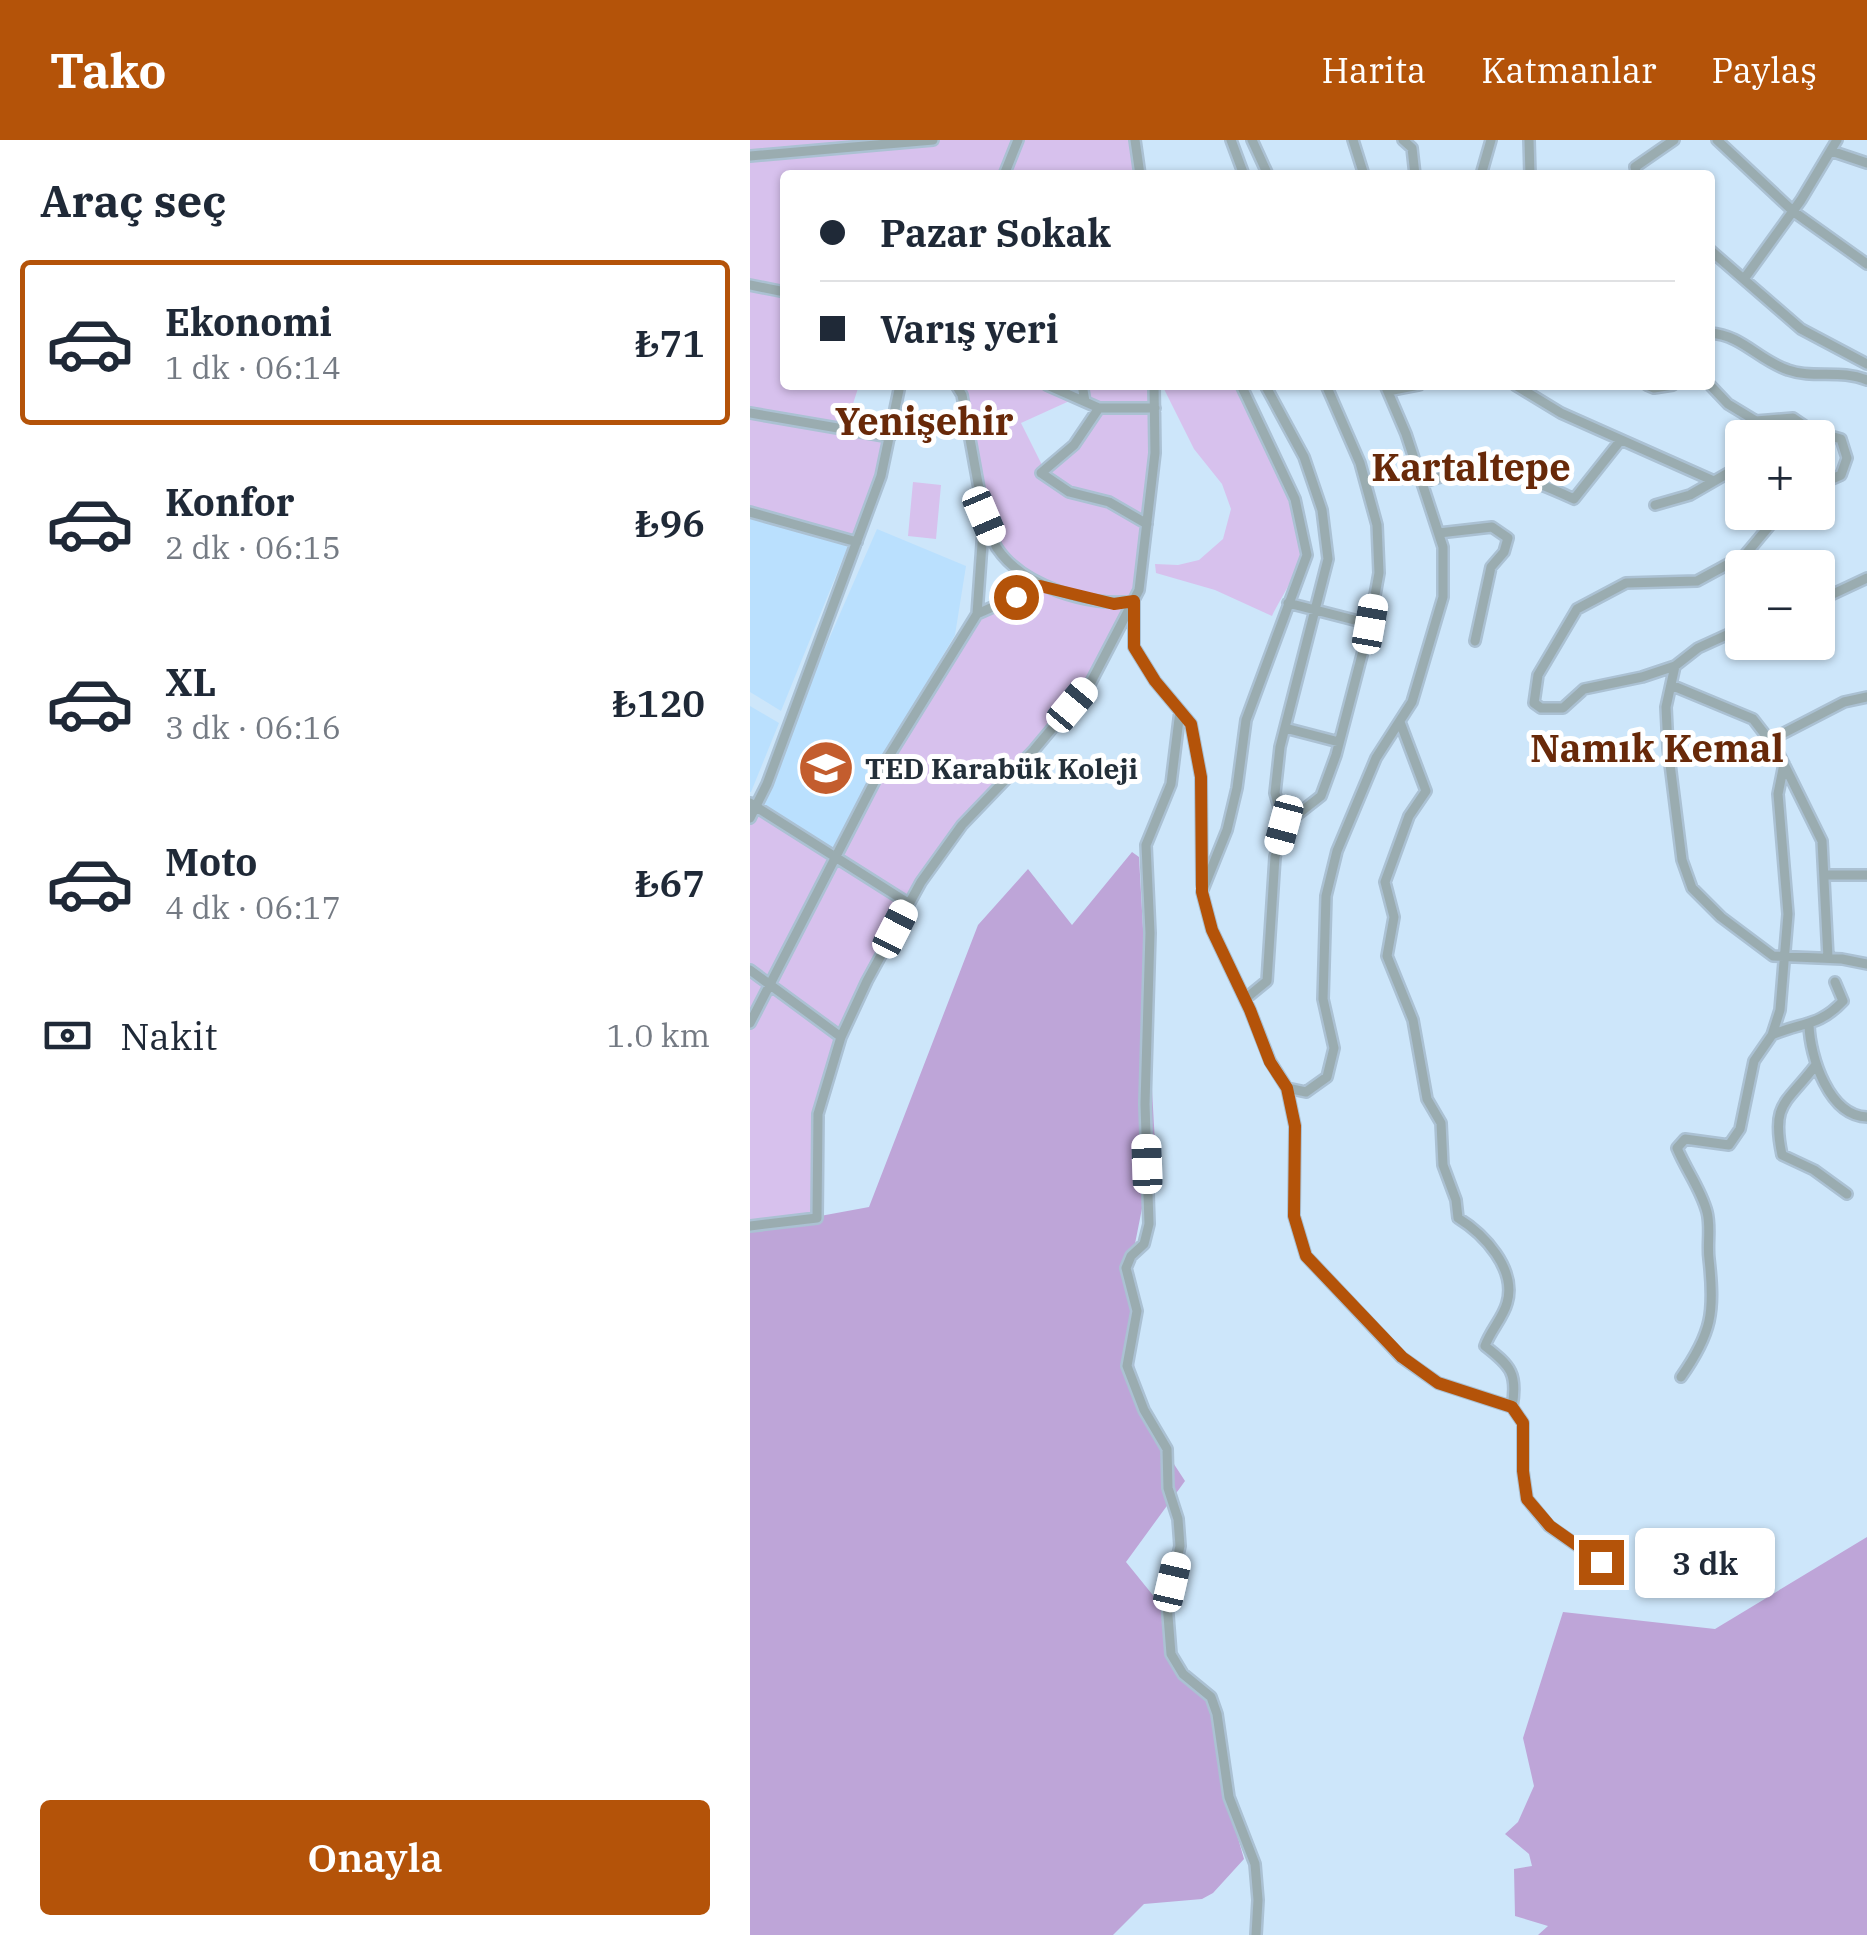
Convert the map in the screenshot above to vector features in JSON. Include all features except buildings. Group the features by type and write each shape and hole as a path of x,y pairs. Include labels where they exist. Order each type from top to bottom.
{"street":[{"path":"750,156 934,140"},
{"path":"1006,170 1018,140"},
{"path":"1134,140 1139,170"},
{"path":"1231,140 1242,170"},
{"path":"1252,140 1266,170"},
{"path":"1353,140 1362,170"},
{"path":"1414,170 1408,144 1423,140"},
{"path":"1484,170 1491,140"},
{"path":"1530,140 1530,170"},
{"path":"1635,170 1674,140"},
{"path":"1717,140 1794,212 1867,264"},
{"path":"1744,279 1794,212 1836,140"},
{"path":"1831,151 1867,163"},
{"path":"1715,254 1802,329 1867,364"},
{"path":"750,285 780,291"},
{"path":"1715,333 1731,334 1761,358 1792,372 1852,373 1867,380"},
{"path":"750,818 881,476 899,390"},
{"path":"959,390 984,516 998,549 1040,586 1114,604 1134,601"},
{"path":"1059,390 1099,408 1156,408"},
{"path":"1083,390 1085,402"},
{"path":"750,1226 817,1218 818,1114 841,1037 908,903 962,825 1034,750 1091,682 1134,601 1139,590 1156,452 1154,390"},
{"path":"1202,892 1228,830 1246,720 1307,555 1295,500 1243,390"},
{"path":"1245,999 1267,980 1276,857 1284,825 1275,793 1285,728 1328,559 1322,510 1304,457 1268,390"},
{"path":"1284,825 1321,796 1340,742 1379,573 1377,526 1360,462 1328,390"},
{"path":"1287,1088 1306,1092 1327,1077 1334,1048 1323,999 1326,896 1338,851 1376,758 1412,702 1443,597 1443,546 1388,390"},
{"path":"1523,390 1561,413 1714,481"},
{"path":"1715,390 1728,404 1756,420 1796,420"},
{"path":"1099,408 1074,445 1040,473 1069,492 1109,502 1147,524"},
{"path":"750,413 890,437"},
{"path":"1835,438 1841,439 1847,458 1841,476 1835,478"},
{"path":"1422,483 1483,469 1534,480 1574,499 1620,441"},
{"path":"1654,505 1690,496 1725,475"},
{"path":"750,512 857,542"},
{"path":"750,1023 882,768 977,614 984,516"},
{"path":"1439,534 1492,527 1508,538 1504,552 1491,566 1475,640"},
{"path":"1725,636 1698,648 1675,666 1584,689 1563,708 1541,708 1534,703 1538,675 1578,610 1626,582 1697,581 1744,554 1770,530"},
{"path":"1835,592 1867,578"},
{"path":"977,614 1040,586"},
{"path":"1134,601 1134,647 1155,681 1191,724 1201,777 1202,892 1212,930 1270,1062 1287,1088 1295,1126 1294,1216 1306,1256 1402,1357 1438,1383 1512,1407 1523,1423 1527,1499 1550,1526 1601,1562"},
{"path":"1288,603 1370,624"},
{"path":"1675,666 1666,707 1668,748 1682,860 1692,888 1773,956 1867,964"},
{"path":"1671,685 1753,719 1777,750 1822,841 1828,958"},
{"path":"1777,750 1778,736 1787,729 1844,702 1867,697"},
{"path":"1180,711 1171,784 1146,845 1150,933 1145,1104 1149,1224 1144,1244 1131,1256 1126,1268 1137,1311 1127,1366 1144,1410 1167,1449 1168,1488 1178,1519 1180,1546 1167,1603 1170,1654 1183,1674 1212,1697 1229,1796 1255,1864 1256,1935"},
{"path":"1400,722 1426,791 1409,816 1385,882 1394,917 1387,956 1412,1020 1428,1099 1442,1122 1443,1164 1458,1218 1478,1230 1492,1247 1508,1283 1507,1304 1491,1328 1486,1346 1508,1364 1516,1386 1512,1407"},
{"path":"1285,728 1340,742"},
{"path":"1681,1377 1702,1347 1711,1323 1714,1285 1708,1258 1708,1216 1698,1187 1676,1148 1686,1140 1729,1146 1740,1128 1754,1061 1772,1035 1780,1010 1788,914 1778,794 1784,764"},
{"path":"753,804 908,903"},
{"path":"1825,875 1867,875"},
{"path":"750,970 841,1037"},
{"path":"1772,1035 1788,1028 1810,1026 1828,1016 1843,1001 1835,982"},
{"path":"1810,1026 1815,1066 1836,1098 1859,1117 1867,1117"},
{"path":"1815,1066 1780,1106 1776,1126 1782,1154 1814,1170 1847,1194"}],"shaded area":[{"path":"750,140 1135,140 1139,170 780,170 780,390 857,390 845,429 890,437 857,542 750,512"},
{"path":"957,390 1154,390 1139,590 1091,682 962,825 921,882 841,1037 818,1114 817,1218 750,1226 750,803 836,856 881,769 977,614 1039,586 998,549 984,516","holes":["1076,398 1098,409 1074,445 1041,472 1041,463 1021,423"]},
{"path":"1164,390 1237,390 1293,507 1302,544 1296,571 1272,616 1215,590 1156,573 1155,564 1178,565 1199,560 1223,539 1231,509 1222,484 1194,449"},
{"path":"913,482 941,485 936,539 908,536"},
{"path":"750,517 848,546 781,711 750,692"},
{"path":"877,529 966,566 955,635 836,857 756,806"},
{"path":"750,706 779,723 751,792 750,792"},
{"path":"1132,852 1139,857 1155,1143 1128,1279 1135,1322 1134,1364 1140,1412 1185,1481 1126,1562 1173,1620 1165,1652 1184,1679 1213,1706 1221,1779 1244,1859 1213,1893 1202,1899 1144,1904 1113,1935 750,1935 750,1229 869,1207 978,925 1028,869 1072,925"},
{"path":"1867,1537 1867,1935 1538,1935 1548,1926 1515,1916 1514,1869 1532,1866 1529,1854 1505,1834 1518,1822 1534,1786 1523,1738 1563,1612 1715,1629"}],"place":[{"name":"TED Karabük Koleji","path":"826,768"}],"district":[{"name":"Yenişehir","path":"924,420"},
{"name":"Kartaltepe","path":"1471,466"},
{"name":"Namık Kemal","path":"1657,747"}],"route":[{"path":"1016,597 1040,586 1114,604 1134,601 1134,647 1155,681 1191,724 1201,777 1202,892 1212,930 1270,1062 1287,1088 1295,1126 1294,1216 1306,1256 1402,1357 1438,1383 1512,1407 1523,1423 1527,1499 1550,1526 1601,1562"}]}
